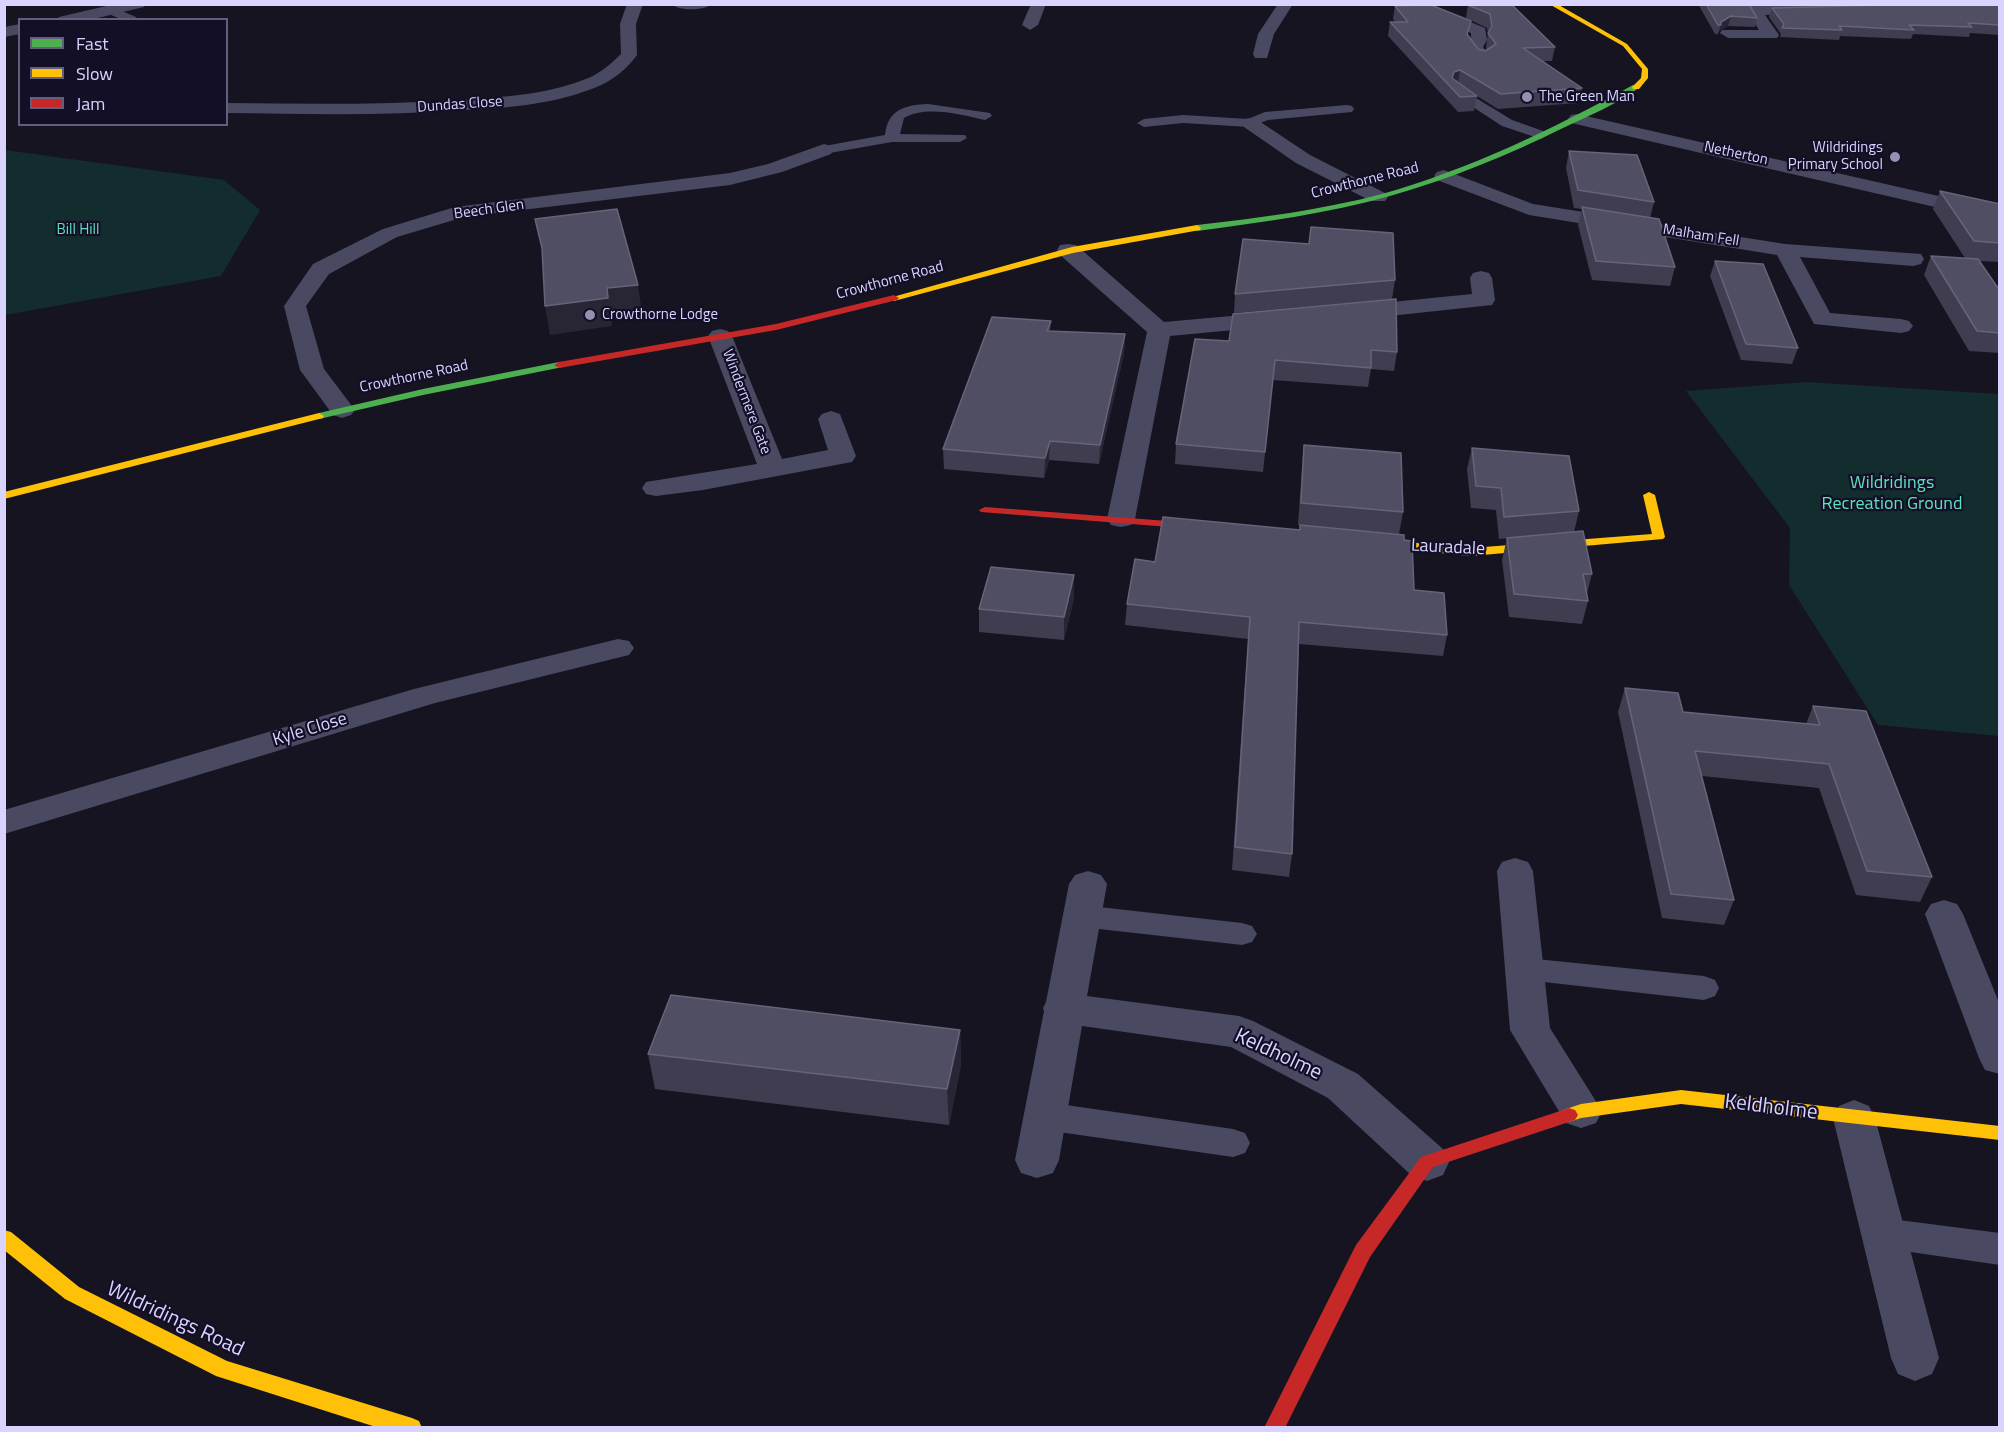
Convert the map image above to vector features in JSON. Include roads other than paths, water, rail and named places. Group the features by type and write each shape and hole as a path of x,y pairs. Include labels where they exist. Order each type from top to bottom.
{"street":[{"path":"74,18 139,4"},
{"name":"Dundas Close","path":"228,108 402,109 498,103 548,96 590,83 618,67 629,55 628,24 635,4"},
{"path":"678,4 705,4"},
{"path":"1030,25 1039,4"},
{"path":"1244,45 1262,50 1266,33 1286,4"},
{"path":"1413,4 1432,15 1459,21 1479,31 1479,40 1475,47 1483,58"},
{"name":"Crowthorne Road","path":"4,496 342,410 485,379 818,318 1068,250 1158,233 1318,210 1378,197 1444,176 1541,135 1577,119 1638,86 1644,78 1645,69 1625,45 1552,4"},
{"path":"1738,4 1754,11 1836,9"},
{"path":"1728,33 1771,35 1754,11"},
{"name":"Netherton","path":"1577,119 2000,216"},
{"path":"1250,123 1303,159 1378,197"},
{"name":"Beech Glen","path":"342,410 312,370 294,306 321,269 390,234 462,211 730,179 775,168 824,150"},
{"name":"Malham Fell","path":"1444,176 1530,209 1785,250 1844,246 1913,259"},
{"path":"1068,250 1159,330 1298,317"},
{"path":"1785,250 1822,319 1901,326"},
{"path":"1333,314 1484,300 1481,278"},
{"path":"1121,519 1159,330"},
{"name":"Windermere Gate","path":"720,336 772,467"},
{"name":"Windermere Gate","path":"656,488 698,484 772,467 843,456 831,419"},
{"name":"Lauradale","path":"1354,541 1471,552 1659,537 1649,495"},
{"path":"985,510 1226,529"},
{"name":"Kyle Close","path":"4,822 425,696 618,648"},
{"path":"1515,871 1530,1030 1581,1111"},
{"path":"1037,1160 1063,1008 1085,900"},
{"path":"1944,914 1996,1039"},
{"name":"Keldholme","path":"1063,1008 1239,1032 1343,1086 1426,1162 1581,1111 1681,1097 2000,1133"},
{"path":"1854,1118 1915,1358"},
{"path":"1274,1428 1363,1251 1426,1162"},
{"name":"Wildridings Road","path":"4,1238 72,1293 223,1369 412,1428"}],"lane":[{"path":"110,10 128,18"},
{"path":"1458,91 1507,123 1541,135"},
{"path":"1144,123 1183,119 1250,123 1265,116 1347,109"},
{"path":"892,138 894,122 900,114 912,110 959,110 985,116"},
{"path":"824,150 892,138 960,138"},
{"path":"1085,900 1242,934"},
{"path":"1526,969 1704,988"},
{"path":"1045,1116 1233,1143"},
{"path":"1883,1233 2000,1249"}],"place":[{"name":"The Green Man","path":"1527,97"},
{"name":"Wildridings Primary School","path":"1895,157"},
{"name":"Crowthorne Lodge","path":"590,315"}],"park label":[{"name":"Bill Hill","path":"78,230"},
{"name":"Wildridings Recreation Ground","path":"1892,494"}]}
